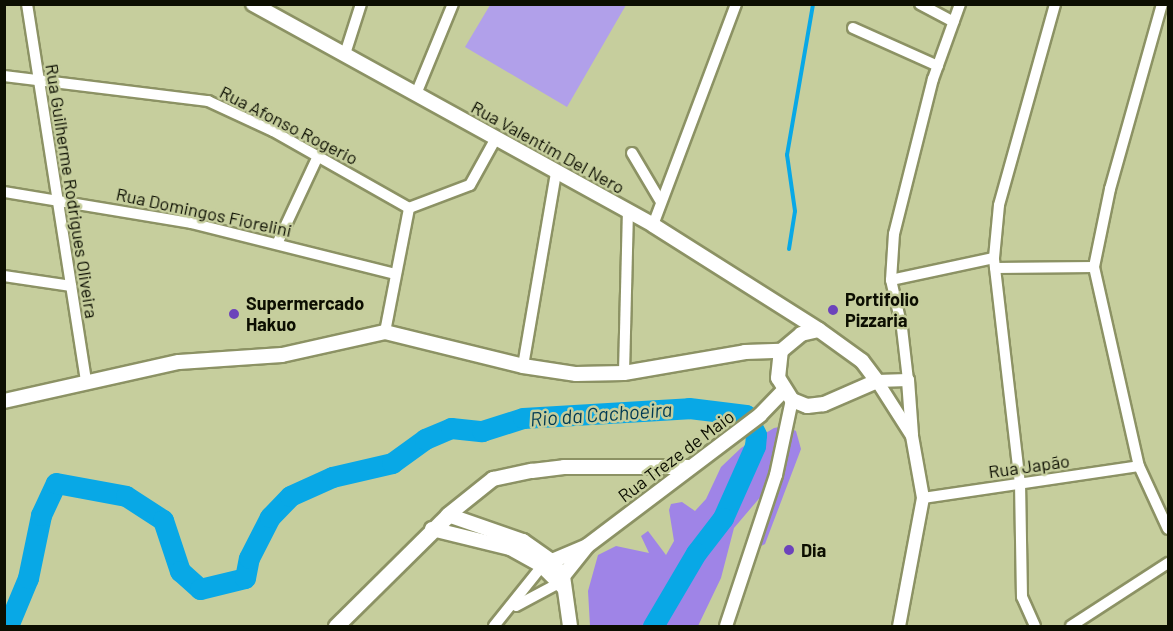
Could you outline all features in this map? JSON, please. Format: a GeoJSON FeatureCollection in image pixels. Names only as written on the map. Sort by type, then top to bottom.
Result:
{"type":"FeatureCollection","features":[{"type":"Feature","properties":{"kind":"main road","name":"Rua Valentim Del Nero"},"geometry":{"type":"LineString","coordinates":[[253,4],[653,225],[819,330],[862,361],[877,381]]}},
{"type":"Feature","properties":{"kind":"main road"},"geometry":{"type":"LineString","coordinates":[[4,401],[178,362],[282,355],[385,332],[524,366],[576,374],[624,373],[745,352],[781,351],[801,334],[819,330]]}},
{"type":"Feature","properties":{"kind":"main road"},"geometry":{"type":"LineString","coordinates":[[781,351],[777,378],[788,396],[807,406],[824,404],[877,381]]}},
{"type":"Feature","properties":{"kind":"main road","name":"Rua Treze de Maio"},"geometry":{"type":"LineString","coordinates":[[546,563],[587,546],[689,467],[788,396]]}},
{"type":"Feature","properties":{"kind":"main road"},"geometry":{"type":"LineString","coordinates":[[336,627],[432,529],[493,479],[564,467],[689,467]]}},
{"type":"Feature","properties":{"kind":"main road"},"geometry":{"type":"LineString","coordinates":[[448,515],[523,541],[546,563],[562,583],[570,627]]}},
{"type":"Feature","properties":{"kind":"main road"},"geometry":{"type":"LineString","coordinates":[[432,529],[510,548],[546,563]]}},
{"type":"Feature","properties":{"kind":"main road","name":"Rua Treze de Maio"},"geometry":{"type":"LineString","coordinates":[[562,583],[587,546]]}},
{"type":"Feature","properties":{"kind":"street","name":"Rua Guilherme Rodrigues Oliveira"},"geometry":{"type":"LineString","coordinates":[[27,4],[86,382]]}},
{"type":"Feature","properties":{"kind":"street"},"geometry":{"type":"LineString","coordinates":[[345,54],[361,4]]}},
{"type":"Feature","properties":{"kind":"street"},"geometry":{"type":"LineString","coordinates":[[416,94],[453,4]]}},
{"type":"Feature","properties":{"kind":"street"},"geometry":{"type":"LineString","coordinates":[[653,225],[736,4]]}},
{"type":"Feature","properties":{"kind":"street"},"geometry":{"type":"LineString","coordinates":[[920,4],[954,22]]}},
{"type":"Feature","properties":{"kind":"street"},"geometry":{"type":"LineString","coordinates":[[899,627],[923,498],[912,435],[908,380],[891,280],[894,234],[906,174],[938,66],[960,4]]}},
{"type":"Feature","properties":{"kind":"street"},"geometry":{"type":"LineString","coordinates":[[1035,627],[1022,597],[1020,484],[994,263],[999,205],[1055,4]]}},
{"type":"Feature","properties":{"kind":"street"},"geometry":{"type":"LineString","coordinates":[[1162,4],[1110,189],[1095,267],[1139,466],[1168,529]]}},
{"type":"Feature","properties":{"kind":"street"},"geometry":{"type":"LineString","coordinates":[[853,28],[938,66]]}},
{"type":"Feature","properties":{"kind":"street","name":"Rua Afonso Rogerio"},"geometry":{"type":"LineString","coordinates":[[4,76],[37,78],[208,101],[318,156],[409,208]]}},
{"type":"Feature","properties":{"kind":"street"},"geometry":{"type":"LineString","coordinates":[[385,332],[409,208],[470,185],[496,138]]}},
{"type":"Feature","properties":{"kind":"street"},"geometry":{"type":"LineString","coordinates":[[633,153],[661,202]]}},
{"type":"Feature","properties":{"kind":"street"},"geometry":{"type":"LineString","coordinates":[[277,244],[318,156]]}},
{"type":"Feature","properties":{"kind":"street"},"geometry":{"type":"LineString","coordinates":[[524,366],[556,172]]}},
{"type":"Feature","properties":{"kind":"street","name":"Rua Domingos Fiorelini"},"geometry":{"type":"LineString","coordinates":[[4,192],[191,223],[395,274]]}},
{"type":"Feature","properties":{"kind":"street"},"geometry":{"type":"LineString","coordinates":[[624,373],[628,213]]}},
{"type":"Feature","properties":{"kind":"street"},"geometry":{"type":"LineString","coordinates":[[891,280],[994,263],[1095,267]]}},
{"type":"Feature","properties":{"kind":"street"},"geometry":{"type":"LineString","coordinates":[[4,276],[71,286]]}},
{"type":"Feature","properties":{"kind":"street"},"geometry":{"type":"LineString","coordinates":[[877,381],[908,380]]}},
{"type":"Feature","properties":{"kind":"street"},"geometry":{"type":"LineString","coordinates":[[877,381],[912,435]]}},
{"type":"Feature","properties":{"kind":"street"},"geometry":{"type":"LineString","coordinates":[[726,627],[776,475],[788,396]]}},
{"type":"Feature","properties":{"kind":"street","name":"Rua Japão"},"geometry":{"type":"LineString","coordinates":[[923,498],[1139,466]]}},
{"type":"Feature","properties":{"kind":"street"},"geometry":{"type":"LineString","coordinates":[[1071,627],[1168,562]]}},
{"type":"Feature","properties":{"kind":"street"},"geometry":{"type":"LineString","coordinates":[[494,627],[513,608],[546,563]]}},
{"type":"Feature","properties":{"kind":"street"},"geometry":{"type":"LineString","coordinates":[[513,608],[562,583]]}},
{"type":"Feature","properties":{"kind":"shaded area"},"geometry":{"type":"Polygon","coordinates":[[[490,5],[626,5],[567,107],[465,47],[490,5]]]}},
{"type":"Feature","properties":{"kind":"shaded area"},"geometry":{"type":"Polygon","coordinates":[[[785,426],[796,431],[801,449],[765,544],[759,547],[756,539],[768,488],[734,528],[721,578],[698,626],[590,626],[588,591],[598,555],[616,546],[649,553],[641,536],[648,531],[666,555],[674,541],[669,510],[671,504],[682,502],[695,511],[706,499],[721,467],[741,448],[774,428],[785,426]]]}},
{"type":"Feature","properties":{"kind":"waterway"},"geometry":{"type":"LineString","coordinates":[[789,249],[795,211],[787,155],[813,4]]}},
{"type":"Feature","properties":{"kind":"waterway","name":"Rio da Cachoeira"},"geometry":{"type":"LineString","coordinates":[[8,626],[28,578],[41,515],[56,483],[126,496],[163,520],[180,571],[200,589],[245,578],[249,558],[270,517],[290,496],[332,477],[392,463],[425,439],[451,428],[482,431],[523,418],[689,408],[746,415],[756,435],[755,446],[723,518],[696,553],[653,626]]}},
{"type":"Feature","properties":{"kind":"place","name":"Portifolio Pizzaria"},"geometry":{"type":"Point","coordinates":[833,310]}},
{"type":"Feature","properties":{"kind":"place","name":"Supermercado Hakuo"},"geometry":{"type":"Point","coordinates":[234,314]}},
{"type":"Feature","properties":{"kind":"place","name":"Dia"},"geometry":{"type":"Point","coordinates":[789,550]}}]}
